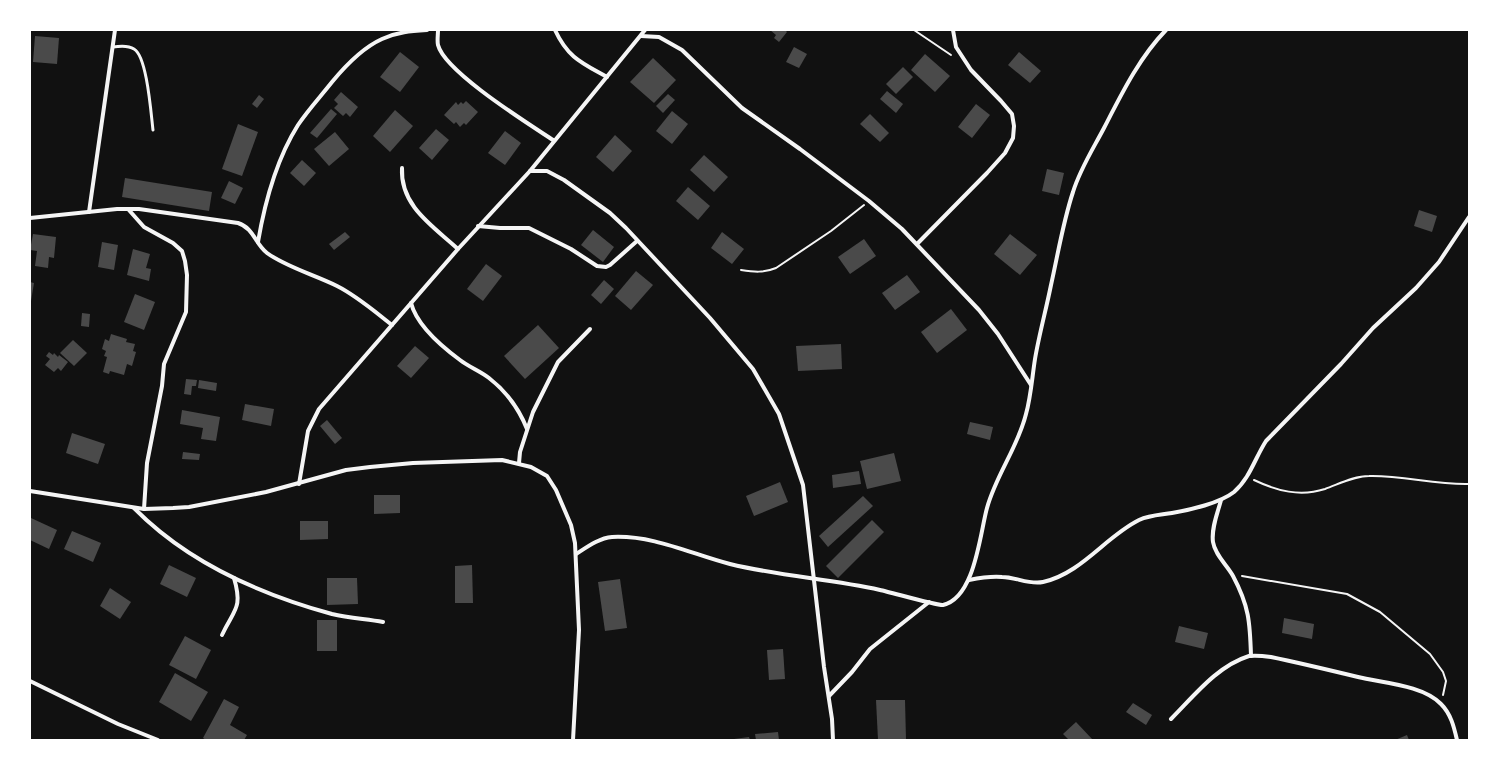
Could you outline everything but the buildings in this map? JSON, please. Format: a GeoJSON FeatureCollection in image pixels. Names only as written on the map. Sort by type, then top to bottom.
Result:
{"type":"FeatureCollection","features":[{"type":"Feature","properties":{"kind":"street"},"geometry":{"type":"LineString","coordinates":[[89,212],[115,30]]}},
{"type":"Feature","properties":{"kind":"street"},"geometry":{"type":"LineString","coordinates":[[258,242],[267,200],[284,151],[298,125],[317,100],[358,54],[376,43],[401,32],[427,30]]}},
{"type":"Feature","properties":{"kind":"street"},"geometry":{"type":"LineString","coordinates":[[438,30],[438,46],[443,55],[474,86],[553,140]]}},
{"type":"Feature","properties":{"kind":"street"},"geometry":{"type":"LineString","coordinates":[[555,30],[560,41],[572,57],[607,77]]}},
{"type":"Feature","properties":{"kind":"street"},"geometry":{"type":"LineString","coordinates":[[299,484],[308,431],[319,409],[478,226],[530,171],[553,140],[645,30]]}},
{"type":"Feature","properties":{"kind":"street"},"geometry":{"type":"LineString","coordinates":[[917,244],[1005,153],[1013,138],[1014,126],[1012,114],[965,61],[956,47],[954,30]]}},
{"type":"Feature","properties":{"kind":"street"},"geometry":{"type":"LineString","coordinates":[[576,554],[592,544],[610,537],[644,539],[728,564],[854,584],[944,605],[956,597],[967,585],[969,580],[973,569],[987,506],[998,477],[1020,433],[1026,414],[1032,385],[1035,358],[1073,192],[1085,163],[1130,79],[1147,51],[1166,30]]}},
{"type":"Feature","properties":{"kind":"street"},"geometry":{"type":"LineString","coordinates":[[641,36],[659,37],[682,50],[742,108],[800,148],[869,201],[917,244],[994,328],[1032,385]]}},
{"type":"Feature","properties":{"kind":"street"},"geometry":{"type":"LineString","coordinates":[[402,168],[402,178],[406,193],[413,208],[458,249]]}},
{"type":"Feature","properties":{"kind":"street"},"geometry":{"type":"LineString","coordinates":[[530,171],[547,170],[564,180],[610,213],[710,318],[752,369],[779,414],[803,485],[814,578],[816,611],[829,696],[833,740]]}},
{"type":"Feature","properties":{"kind":"street"},"geometry":{"type":"LineString","coordinates":[[128,209],[144,227],[173,243],[182,252],[185,260],[187,275],[186,312],[164,364],[162,386],[147,463],[144,509]]}},
{"type":"Feature","properties":{"kind":"street"},"geometry":{"type":"LineString","coordinates":[[30,218],[128,209],[227,220],[244,224],[250,229],[265,252],[277,259],[338,286],[362,301],[392,325]]}},
{"type":"Feature","properties":{"kind":"street"},"geometry":{"type":"LineString","coordinates":[[969,580],[1000,576],[1023,582],[1044,582],[1056,577],[1085,560],[1107,541],[1138,521],[1149,516],[1186,511],[1221,500],[1233,492],[1248,477],[1256,456],[1266,441],[1341,364],[1373,328],[1416,288],[1439,262],[1469,217]]}},
{"type":"Feature","properties":{"kind":"street"},"geometry":{"type":"LineString","coordinates":[[478,226],[529,228],[571,249],[592,263],[606,267],[637,241]]}},
{"type":"Feature","properties":{"kind":"street"},"geometry":{"type":"LineString","coordinates":[[411,303],[414,314],[439,341],[461,361],[488,377],[502,390],[520,412],[527,429]]}},
{"type":"Feature","properties":{"kind":"street"},"geometry":{"type":"LineString","coordinates":[[519,463],[520,452],[533,412],[558,362],[590,329]]}},
{"type":"Feature","properties":{"kind":"street"},"geometry":{"type":"LineString","coordinates":[[30,491],[134,508],[189,507],[266,492],[346,470],[413,463],[502,460],[531,467],[547,476],[556,490],[571,524],[576,554],[579,630],[573,740]]}},
{"type":"Feature","properties":{"kind":"street"},"geometry":{"type":"LineString","coordinates":[[1221,500],[1213,531],[1213,542],[1216,551],[1232,575],[1246,604],[1250,623],[1251,656]]}},
{"type":"Feature","properties":{"kind":"street"},"geometry":{"type":"LineString","coordinates":[[134,508],[148,522],[171,540],[222,573],[267,593],[333,614],[383,622]]}},
{"type":"Feature","properties":{"kind":"street"},"geometry":{"type":"LineString","coordinates":[[222,635],[236,611],[238,603],[234,578]]}},
{"type":"Feature","properties":{"kind":"street"},"geometry":{"type":"LineString","coordinates":[[829,696],[852,672],[870,649],[929,602]]}},
{"type":"Feature","properties":{"kind":"street"},"geometry":{"type":"LineString","coordinates":[[1171,719],[1202,687],[1219,673],[1236,662],[1251,656],[1271,657],[1395,684],[1423,692],[1442,704],[1450,716],[1457,740]]}},
{"type":"Feature","properties":{"kind":"street"},"geometry":{"type":"LineString","coordinates":[[30,681],[118,724],[158,740]]}},
{"type":"Feature","properties":{"kind":"lane"},"geometry":{"type":"LineString","coordinates":[[113,47],[134,48],[140,54],[147,83],[153,130]]}},
{"type":"Feature","properties":{"kind":"path"},"geometry":{"type":"LineString","coordinates":[[914,30],[948,54],[965,61]]}},
{"type":"Feature","properties":{"kind":"path"},"geometry":{"type":"LineString","coordinates":[[741,270],[757,272],[768,271],[776,268],[832,231],[869,201]]}},
{"type":"Feature","properties":{"kind":"path"},"geometry":{"type":"LineString","coordinates":[[1248,477],[1274,489],[1297,493],[1324,489],[1367,476],[1451,485],[1469,484]]}},
{"type":"Feature","properties":{"kind":"path"},"geometry":{"type":"LineString","coordinates":[[1232,575],[1347,594],[1380,612],[1430,654],[1443,672],[1446,681],[1442,704]]}}]}
